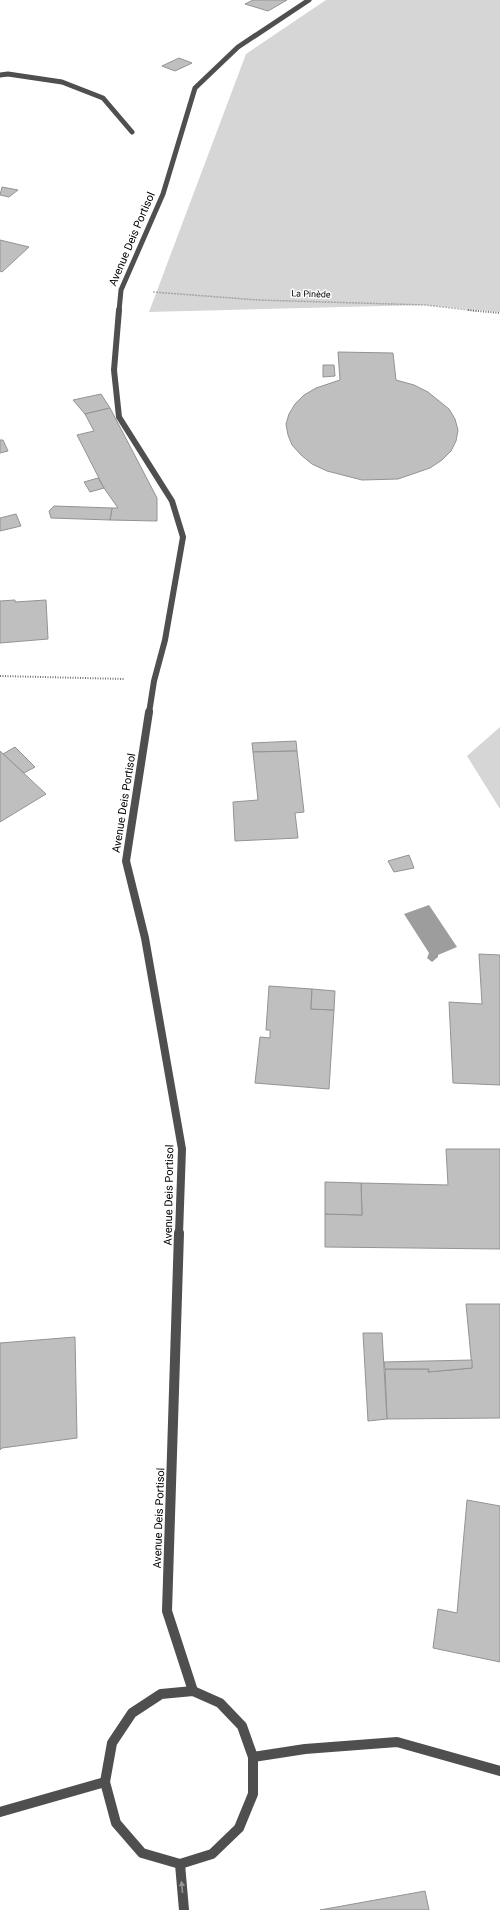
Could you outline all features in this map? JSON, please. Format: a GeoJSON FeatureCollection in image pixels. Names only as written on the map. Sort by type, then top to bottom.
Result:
{"type":"FeatureCollection","features":[{"type":"Feature","properties":{"kind":"street","name":"Avenue Deis Portisol"},"geometry":{"type":"LineString","coordinates":[[193,1691],[167,1611],[182,1150],[145,938],[126,861],[154,681],[165,640],[183,537],[172,502],[119,418],[114,370],[121,290],[163,194],[196,88],[238,47],[310,0]]}},
{"type":"Feature","properties":{"kind":"street"},"geometry":{"type":"LineString","coordinates":[[0,75],[8,74],[62,82],[103,98],[132,132]]}},
{"type":"Feature","properties":{"kind":"street"},"geometry":{"type":"LineString","coordinates":[[193,1691],[220,1703],[242,1726],[253,1756],[252,1794],[238,1828],[212,1854],[180,1864],[142,1853],[116,1823],[105,1782],[112,1743],[132,1713],[161,1694],[193,1691]]}},
{"type":"Feature","properties":{"kind":"street"},"geometry":{"type":"LineString","coordinates":[[253,1756],[305,1749],[397,1742],[500,1771]]}},
{"type":"Feature","properties":{"kind":"street"},"geometry":{"type":"LineString","coordinates":[[0,1812],[105,1782]]}},
{"type":"Feature","properties":{"kind":"street"},"geometry":{"type":"LineString","coordinates":[[180,1864],[184,1910]]}},
{"type":"Feature","properties":{"kind":"path","name":"La Pinède"},"geometry":{"type":"LineString","coordinates":[[121,290],[258,300],[425,305],[500,313]]}},
{"type":"Feature","properties":{"kind":"path"},"geometry":{"type":"LineString","coordinates":[[0,676],[110,678],[154,681]]}},
{"type":"Feature","properties":{"kind":"shaded area"},"geometry":{"type":"Polygon","coordinates":[[[326,0],[500,0],[500,312],[425,305],[149,312],[246,54],[326,0]]]}},
{"type":"Feature","properties":{"kind":"shaded area"},"geometry":{"type":"Polygon","coordinates":[[[500,727],[500,809],[467,756],[500,727]]]}},
{"type":"Feature","properties":{"kind":"shaded area"},"geometry":{"type":"Polygon","coordinates":[[[429,905],[457,947],[438,955],[438,957],[432,962],[427,958],[429,953],[404,914],[429,905]]]}},
{"type":"Feature","properties":{"kind":"building"},"geometry":{"type":"Polygon","coordinates":[[[253,0],[287,0],[268,11],[245,4],[253,0]]]}},
{"type":"Feature","properties":{"kind":"building"},"geometry":{"type":"Polygon","coordinates":[[[179,58],[192,63],[175,71],[162,66],[179,58]]]}},
{"type":"Feature","properties":{"kind":"building"},"geometry":{"type":"Polygon","coordinates":[[[2,187],[18,190],[9,197],[0,195],[2,187]]]}},
{"type":"Feature","properties":{"kind":"building"},"geometry":{"type":"Polygon","coordinates":[[[0,240],[29,247],[2,272],[0,271],[0,240]]]}},
{"type":"Feature","properties":{"kind":"building"},"geometry":{"type":"Polygon","coordinates":[[[338,352],[393,353],[396,380],[414,385],[428,392],[449,409],[455,419],[458,430],[456,441],[451,451],[442,460],[430,468],[398,479],[362,480],[327,471],[312,464],[301,455],[292,445],[288,435],[286,424],[289,414],[295,404],[304,395],[316,388],[340,380],[338,352]]]}},
{"type":"Feature","properties":{"kind":"building"},"geometry":{"type":"Polygon","coordinates":[[[323,365],[334,365],[335,376],[323,377],[323,365]]]}},
{"type":"Feature","properties":{"kind":"building"},"geometry":{"type":"Polygon","coordinates":[[[101,394],[110,408],[85,414],[73,400],[101,394]]]}},
{"type":"Feature","properties":{"kind":"building"},"geometry":{"type":"Polygon","coordinates":[[[110,408],[157,498],[157,521],[110,520],[112,508],[118,508],[104,488],[77,435],[94,431],[85,414],[110,408]]]}},
{"type":"Feature","properties":{"kind":"building"},"geometry":{"type":"Polygon","coordinates":[[[0,440],[3,440],[8,451],[0,453],[0,440]]]}},
{"type":"Feature","properties":{"kind":"building"},"geometry":{"type":"Polygon","coordinates":[[[98,478],[104,488],[90,492],[84,482],[98,478]]]}},
{"type":"Feature","properties":{"kind":"building"},"geometry":{"type":"Polygon","coordinates":[[[54,506],[112,508],[110,520],[51,518],[49,511],[54,506]]]}},
{"type":"Feature","properties":{"kind":"building"},"geometry":{"type":"Polygon","coordinates":[[[16,514],[21,526],[0,531],[0,518],[16,514]]]}},
{"type":"Feature","properties":{"kind":"building"},"geometry":{"type":"Polygon","coordinates":[[[15,600],[15,602],[46,600],[48,639],[0,643],[0,601],[15,600]]]}},
{"type":"Feature","properties":{"kind":"building"},"geometry":{"type":"Polygon","coordinates":[[[296,741],[297,751],[253,752],[252,743],[296,741]]]}},
{"type":"Feature","properties":{"kind":"building"},"geometry":{"type":"Polygon","coordinates":[[[15,747],[35,767],[24,773],[3,754],[15,747]]]}},
{"type":"Feature","properties":{"kind":"building"},"geometry":{"type":"Polygon","coordinates":[[[0,751],[46,794],[0,822],[0,751]]]}},
{"type":"Feature","properties":{"kind":"building"},"geometry":{"type":"Polygon","coordinates":[[[297,751],[304,812],[295,813],[298,838],[235,841],[233,802],[258,800],[253,752],[297,751]]]}},
{"type":"Feature","properties":{"kind":"building"},"geometry":{"type":"Polygon","coordinates":[[[409,855],[414,868],[394,872],[388,861],[409,855]]]}},
{"type":"Feature","properties":{"kind":"building"},"geometry":{"type":"Polygon","coordinates":[[[479,954],[500,955],[500,1085],[453,1083],[449,1002],[482,1004],[479,954]]]}},
{"type":"Feature","properties":{"kind":"building"},"geometry":{"type":"Polygon","coordinates":[[[269,986],[312,989],[311,1009],[334,1010],[329,1089],[255,1083],[260,1037],[270,1038],[270,1030],[266,1030],[269,986]]]}},
{"type":"Feature","properties":{"kind":"building"},"geometry":{"type":"Polygon","coordinates":[[[312,989],[335,991],[334,1010],[311,1009],[312,989]]]}},
{"type":"Feature","properties":{"kind":"building"},"geometry":{"type":"Polygon","coordinates":[[[446,1149],[500,1149],[500,1249],[325,1247],[325,1214],[362,1215],[361,1183],[448,1185],[446,1149]]]}},
{"type":"Feature","properties":{"kind":"building"},"geometry":{"type":"Polygon","coordinates":[[[325,1182],[361,1183],[362,1215],[325,1214],[325,1182]]]}},
{"type":"Feature","properties":{"kind":"building"},"geometry":{"type":"Polygon","coordinates":[[[466,1304],[500,1304],[500,1418],[387,1419],[385,1369],[429,1369],[428,1372],[472,1368],[466,1304]]]}},
{"type":"Feature","properties":{"kind":"building"},"geometry":{"type":"Polygon","coordinates":[[[363,1333],[382,1333],[387,1419],[368,1421],[363,1333]]]}},
{"type":"Feature","properties":{"kind":"building"},"geometry":{"type":"Polygon","coordinates":[[[75,1337],[77,1438],[2,1448],[0,1450],[0,1343],[75,1337]]]}},
{"type":"Feature","properties":{"kind":"building"},"geometry":{"type":"Polygon","coordinates":[[[472,1360],[472,1368],[428,1372],[429,1369],[385,1369],[384,1362],[472,1360]]]}},
{"type":"Feature","properties":{"kind":"building"},"geometry":{"type":"Polygon","coordinates":[[[467,1500],[500,1506],[500,1662],[433,1648],[438,1609],[457,1613],[467,1500]]]}},
{"type":"Feature","properties":{"kind":"building"},"geometry":{"type":"Polygon","coordinates":[[[425,1891],[429,1910],[320,1910],[425,1891]]]}}]}
